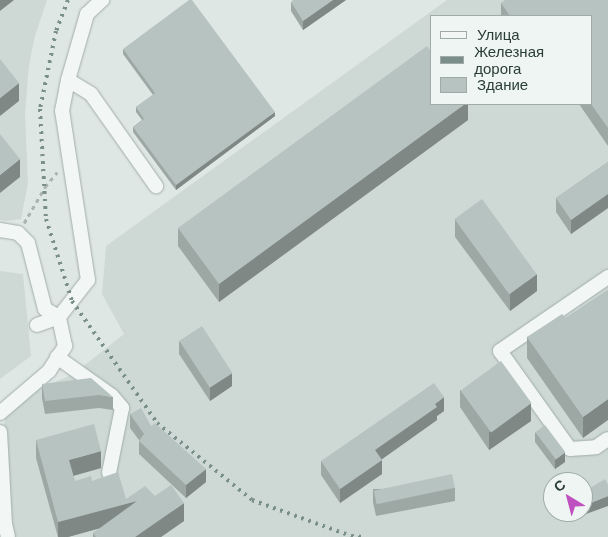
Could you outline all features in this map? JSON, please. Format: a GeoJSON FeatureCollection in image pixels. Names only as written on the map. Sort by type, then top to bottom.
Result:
{"type":"FeatureCollection","features":[{"type":"Feature","properties":{"kind":"lane"},"geometry":{"type":"LineString","coordinates":[[37,325],[59,317],[88,280],[62,111],[68,80],[88,14],[102,0]]}},
{"type":"Feature","properties":{"kind":"lane"},"geometry":{"type":"LineString","coordinates":[[68,80],[91,94],[156,186]]}},
{"type":"Feature","properties":{"kind":"lane"},"geometry":{"type":"LineString","coordinates":[[0,413],[49,371],[65,346],[59,317],[45,308],[28,243],[6,234]]}},
{"type":"Feature","properties":{"kind":"lane"},"geometry":{"type":"LineString","coordinates":[[608,277],[500,351],[570,449],[596,447],[608,439]]}},
{"type":"Feature","properties":{"kind":"lane"},"geometry":{"type":"LineString","coordinates":[[57,357],[112,396],[122,408],[109,473]]}},
{"type":"Feature","properties":{"kind":"lane"},"geometry":{"type":"LineString","coordinates":[[0,432],[5,524],[8,537]]}},
{"type":"Feature","properties":{"kind":"path"},"geometry":{"type":"LineString","coordinates":[[6,234],[70,157]]}},
{"type":"Feature","properties":{"kind":"shaded area"},"geometry":{"type":"Polygon","coordinates":[[[0,0],[47,0],[35,36],[29,65],[25,114],[28,183],[21,219],[7,221],[0,220],[0,0]]]}},
{"type":"Feature","properties":{"kind":"shaded area"},"geometry":{"type":"Polygon","coordinates":[[[447,0],[608,0],[608,537],[15,537],[0,497],[0,447],[7,408],[34,390],[72,375],[124,334],[102,294],[106,246],[447,0]]]}},
{"type":"Feature","properties":{"kind":"shaded area"},"geometry":{"type":"Polygon","coordinates":[[[0,271],[23,274],[31,356],[0,379],[0,271]]]}},
{"type":"Feature","properties":{"kind":"building"},"geometry":{"type":"Polygon","coordinates":[[[189,0],[192,0],[275,112],[176,185],[133,127],[144,119],[136,107],[155,93],[123,49],[189,0]]]}},
{"type":"Feature","properties":{"kind":"building"},"geometry":{"type":"Polygon","coordinates":[[[293,0],[333,0],[303,21],[291,2],[293,0]]]}},
{"type":"Feature","properties":{"kind":"building"},"geometry":{"type":"Polygon","coordinates":[[[505,0],[608,0],[608,128],[592,105],[593,15],[509,15],[501,3],[505,0]]]}},
{"type":"Feature","properties":{"kind":"building"},"geometry":{"type":"Polygon","coordinates":[[[427,46],[430,50],[430,105],[464,105],[219,284],[178,228],[427,46]]]}},
{"type":"Feature","properties":{"kind":"building"},"geometry":{"type":"Polygon","coordinates":[[[0,59],[19,83],[0,98],[0,59]]]}},
{"type":"Feature","properties":{"kind":"building"},"geometry":{"type":"Polygon","coordinates":[[[0,134],[20,159],[0,175],[0,134]]]}},
{"type":"Feature","properties":{"kind":"building"},"geometry":{"type":"Polygon","coordinates":[[[608,162],[608,194],[571,220],[556,198],[608,162]]]}},
{"type":"Feature","properties":{"kind":"building"},"geometry":{"type":"Polygon","coordinates":[[[482,199],[537,274],[509,294],[454,219],[482,199]]]}},
{"type":"Feature","properties":{"kind":"building"},"geometry":{"type":"Polygon","coordinates":[[[608,290],[608,399],[583,417],[527,337],[562,314],[566,318],[608,290]]]}},
{"type":"Feature","properties":{"kind":"building"},"geometry":{"type":"Polygon","coordinates":[[[202,326],[232,373],[210,388],[179,341],[202,326]]]}},
{"type":"Feature","properties":{"kind":"building"},"geometry":{"type":"Polygon","coordinates":[[[501,361],[532,403],[491,432],[461,390],[501,361]]]}},
{"type":"Feature","properties":{"kind":"building"},"geometry":{"type":"Polygon","coordinates":[[[91,378],[113,397],[99,395],[45,401],[42,384],[91,378]]]}},
{"type":"Feature","properties":{"kind":"building"},"geometry":{"type":"Polygon","coordinates":[[[434,383],[444,397],[435,404],[437,407],[375,450],[382,460],[340,489],[321,461],[434,383]]]}},
{"type":"Feature","properties":{"kind":"building"},"geometry":{"type":"Polygon","coordinates":[[[141,408],[151,426],[155,423],[206,469],[186,485],[139,441],[144,434],[130,414],[141,408]]]}},
{"type":"Feature","properties":{"kind":"building"},"geometry":{"type":"Polygon","coordinates":[[[94,424],[101,451],[69,460],[75,481],[91,476],[92,481],[118,472],[126,499],[145,486],[155,496],[171,485],[184,503],[135,537],[96,537],[93,533],[137,501],[58,522],[36,440],[94,424]]]}},
{"type":"Feature","properties":{"kind":"building"},"geometry":{"type":"Polygon","coordinates":[[[545,425],[565,452],[556,459],[535,432],[545,425]]]}},
{"type":"Feature","properties":{"kind":"building"},"geometry":{"type":"Polygon","coordinates":[[[452,474],[455,488],[377,504],[374,491],[452,474]]]}},
{"type":"Feature","properties":{"kind":"building"},"geometry":{"type":"Polygon","coordinates":[[[605,479],[608,485],[608,496],[593,502],[593,486],[605,479]]]}},
{"type":"Feature","properties":{"kind":"railway"},"geometry":{"type":"LineString","coordinates":[[68,0],[56,31],[40,109],[46,219],[72,301],[157,423],[252,500],[351,536],[364,537]]}}]}
